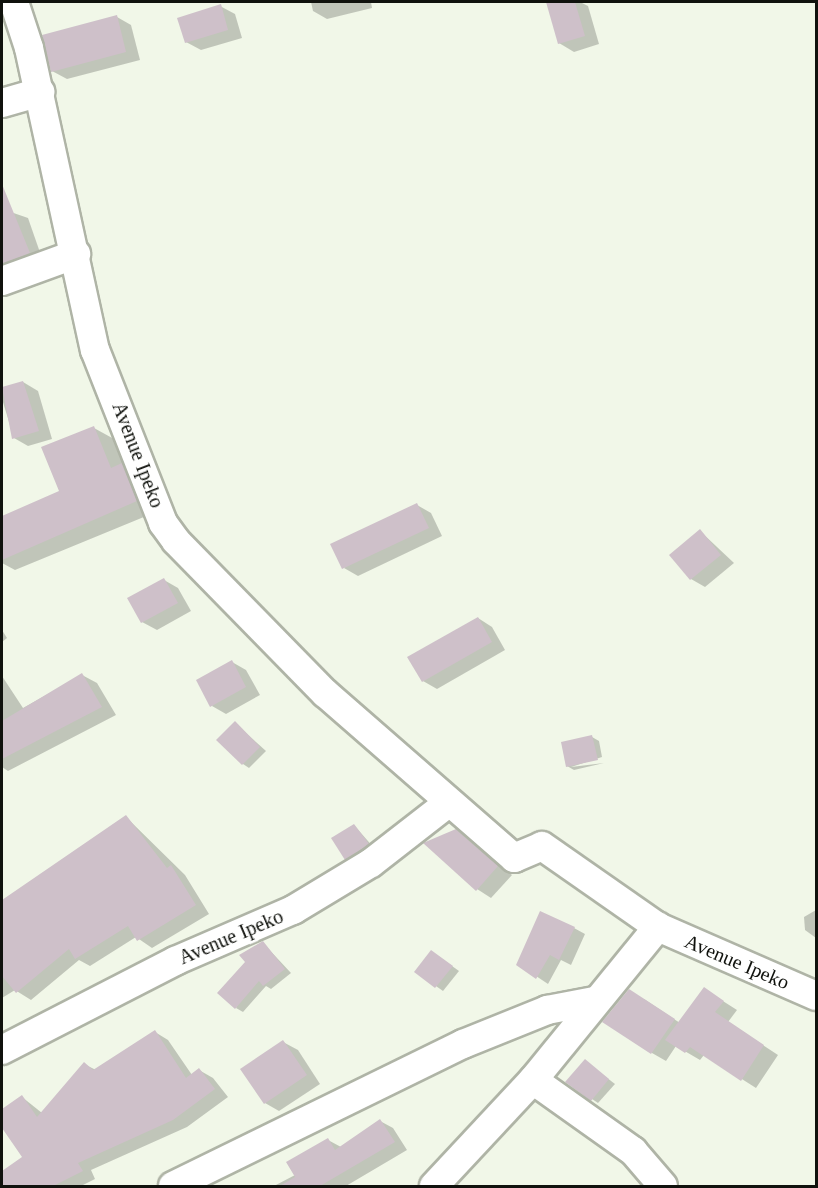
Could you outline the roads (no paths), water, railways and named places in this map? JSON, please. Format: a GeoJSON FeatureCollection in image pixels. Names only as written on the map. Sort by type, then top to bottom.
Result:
{"type":"FeatureCollection","features":[{"type":"Feature","properties":{"kind":"street","name":"Avenue Ipeko"},"geometry":{"type":"LineString","coordinates":[[14,2],[40,92],[95,350],[163,523],[325,693],[448,803],[514,858],[542,846],[658,927],[816,996]]}},
{"type":"Feature","properties":{"kind":"street"},"geometry":{"type":"LineString","coordinates":[[2,103],[40,92]]}},
{"type":"Feature","properties":{"kind":"street"},"geometry":{"type":"LineString","coordinates":[[2,281],[76,254]]}},
{"type":"Feature","properties":{"kind":"street","name":"Avenue Ipeko"},"geometry":{"type":"LineString","coordinates":[[2,1050],[175,961],[293,910],[371,863],[448,803]]}},
{"type":"Feature","properties":{"kind":"street"},"geometry":{"type":"LineString","coordinates":[[434,1186],[533,1080],[594,1001],[658,927]]}},
{"type":"Feature","properties":{"kind":"street"},"geometry":{"type":"LineString","coordinates":[[173,1186],[464,1044],[547,1010],[594,1001]]}},
{"type":"Feature","properties":{"kind":"street"},"geometry":{"type":"LineString","coordinates":[[533,1080],[633,1151],[663,1186]]}}]}
